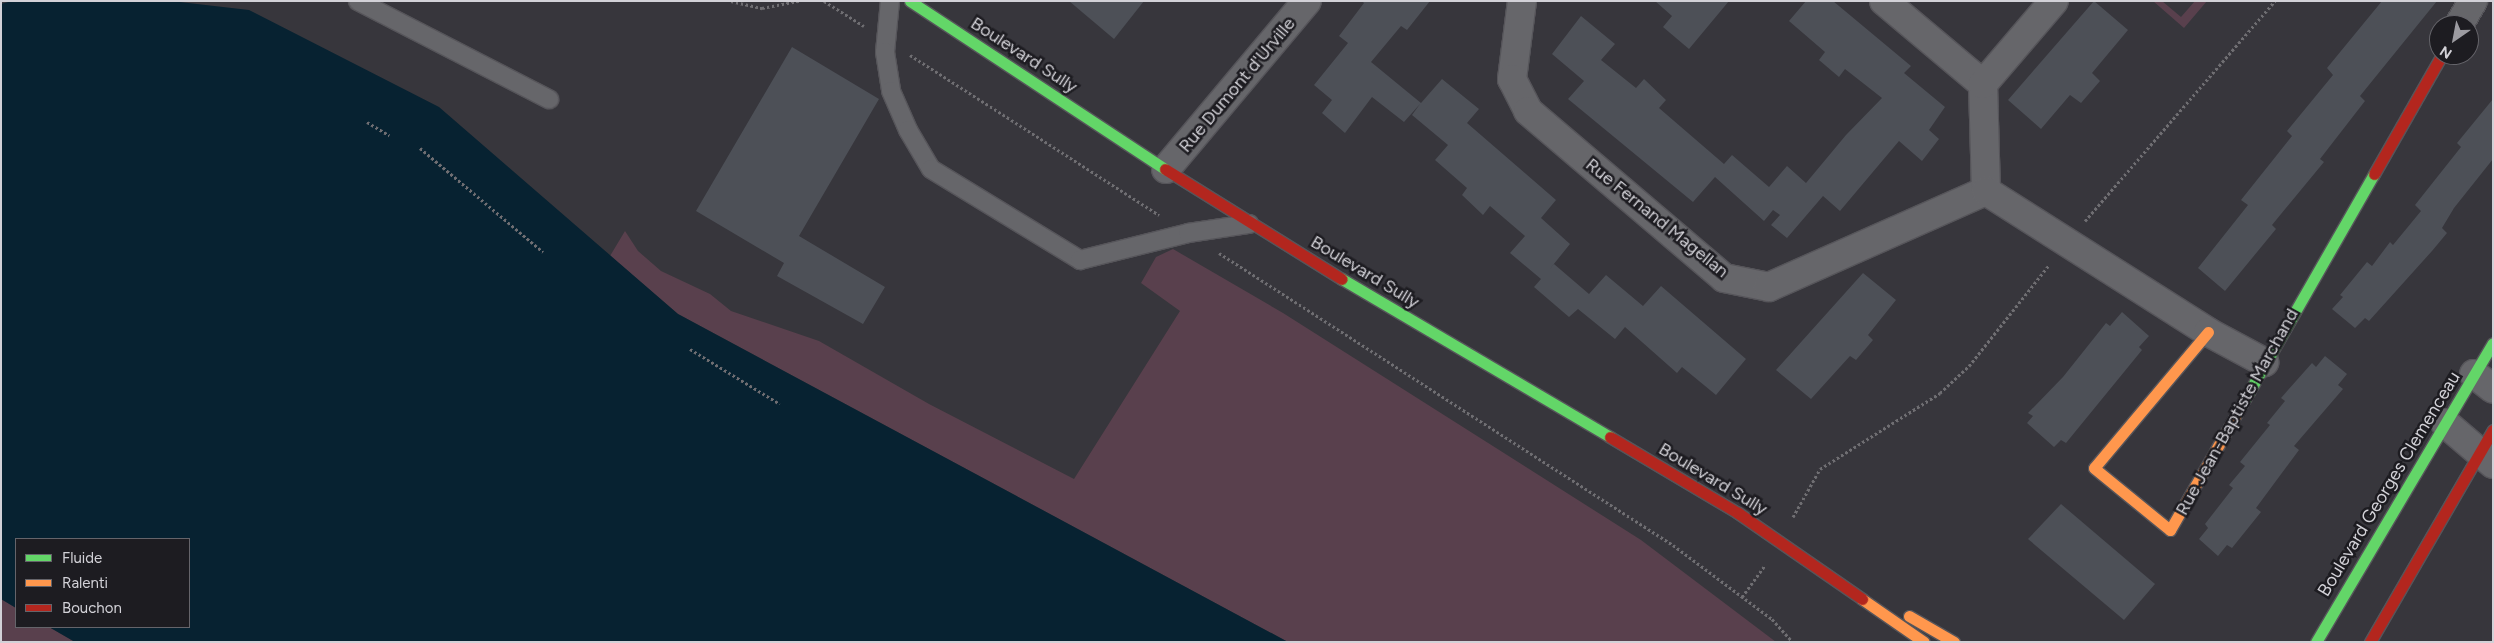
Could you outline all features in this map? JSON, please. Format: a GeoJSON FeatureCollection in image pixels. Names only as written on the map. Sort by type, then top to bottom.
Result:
{"type":"FeatureCollection","features":[{"type":"Feature","properties":{"kind":"main road","name":"Boulevard Sully"},"geometry":{"type":"LineString","coordinates":[[910,1],[1249,224],[1738,513],[1924,642]]}},
{"type":"Feature","properties":{"kind":"main road","name":"Rue Jean-Baptiste Marchand"},"geometry":{"type":"LineString","coordinates":[[2208,332],[2094,468],[2170,530],[2264,362],[2436,65]]}},
{"type":"Feature","properties":{"kind":"main road","name":"Boulevard Georges Clemenceau"},"geometry":{"type":"LineString","coordinates":[[2316,642],[2445,423],[2484,381],[2493,343]]}},
{"type":"Feature","properties":{"kind":"main road"},"geometry":{"type":"LineString","coordinates":[[2370,642],[2488,449]]}},
{"type":"Feature","properties":{"kind":"main road","name":"Boulevard Sully"},"geometry":{"type":"LineString","coordinates":[[1809,561],[1954,642]]}},
{"type":"Feature","properties":{"kind":"street","name":"Rue Dumont d'Urville"},"geometry":{"type":"LineString","coordinates":[[1166,169],[1307,1]]}},
{"type":"Feature","properties":{"kind":"street","name":"Rue Fernand Magellan"},"geometry":{"type":"LineString","coordinates":[[1522,1],[1512,79],[1528,110],[1724,278],[1769,287],[1986,191]]}},
{"type":"Feature","properties":{"kind":"street"},"geometry":{"type":"LineString","coordinates":[[1884,1],[1983,84]]}},
{"type":"Feature","properties":{"kind":"street"},"geometry":{"type":"LineString","coordinates":[[2054,1],[1983,84],[1986,191],[2208,332],[2264,362]]}},
{"type":"Feature","properties":{"kind":"street"},"geometry":{"type":"LineString","coordinates":[[2465,15],[2473,1]]}},
{"type":"Feature","properties":{"kind":"street"},"geometry":{"type":"LineString","coordinates":[[2445,423],[2488,449]]}},
{"type":"Feature","properties":{"kind":"lane"},"geometry":{"type":"LineString","coordinates":[[358,1],[549,100]]}},
{"type":"Feature","properties":{"kind":"lane"},"geometry":{"type":"LineString","coordinates":[[890,1],[885,52],[891,91],[908,130],[931,169],[1080,260],[1188,233],[1249,224]]}},
{"type":"Feature","properties":{"kind":"path"},"geometry":{"type":"LineString","coordinates":[[731,1],[762,8],[800,1]]}},
{"type":"Feature","properties":{"kind":"path"},"geometry":{"type":"LineString","coordinates":[[824,1],[1673,545],[1742,597],[1794,642]]}},
{"type":"Feature","properties":{"kind":"path"},"geometry":{"type":"LineString","coordinates":[[2085,221],[2275,1]]}},
{"type":"Feature","properties":{"kind":"path"},"geometry":{"type":"LineString","coordinates":[[367,122],[389,136]]}},
{"type":"Feature","properties":{"kind":"path"},"geometry":{"type":"LineString","coordinates":[[420,148],[543,252]]}},
{"type":"Feature","properties":{"kind":"path"},"geometry":{"type":"LineString","coordinates":[[1793,523],[1794,512],[1820,469],[1940,393],[1970,366],[2053,259]]}},
{"type":"Feature","properties":{"kind":"path"},"geometry":{"type":"LineString","coordinates":[[690,349],[780,404]]}},
{"type":"Feature","properties":{"kind":"path"},"geometry":{"type":"LineString","coordinates":[[1742,597],[1769,559]]}},
{"type":"Feature","properties":{"kind":"shaded area"},"geometry":{"type":"Polygon","coordinates":[[[2153,1],[2162,1],[2181,17],[2195,1],[2207,1],[2184,28],[2153,1]]]}},
{"type":"Feature","properties":{"kind":"shaded area"},"geometry":{"type":"Polygon","coordinates":[[[625,231],[638,251],[661,271],[710,294],[731,311],[819,341],[929,404],[1074,479],[1180,311],[1141,283],[1156,257],[1173,249],[1283,313],[1641,540],[1776,642],[1288,642],[678,314],[610,256],[625,231]]]}},
{"type":"Feature","properties":{"kind":"shaded area"},"geometry":{"type":"Polygon","coordinates":[[[1,599],[15,607],[15,628],[51,628],[75,642],[1,642],[1,599]]]}},
{"type":"Feature","properties":{"kind":"water"},"geometry":{"type":"Polygon","coordinates":[[[12,1],[171,1],[249,10],[439,107],[678,314],[1288,642],[75,642],[51,628],[190,628],[190,538],[15,538],[15,607],[1,599],[1,4],[12,1]]]}},
{"type":"Feature","properties":{"kind":"building"},"geometry":{"type":"Polygon","coordinates":[[[1069,1],[1144,1],[1114,39],[1069,1]]]}},
{"type":"Feature","properties":{"kind":"building"},"geometry":{"type":"Polygon","coordinates":[[[1362,1],[1430,1],[1407,30],[1401,26],[1371,62],[1421,103],[1442,79],[1479,109],[1467,123],[1556,200],[1541,218],[1570,244],[1549,270],[1554,264],[1589,294],[1606,275],[1643,306],[1661,286],[1746,359],[1716,395],[1682,367],[1677,373],[1625,327],[1615,339],[1578,309],[1569,317],[1534,287],[1541,279],[1510,253],[1525,236],[1490,206],[1483,215],[1462,195],[1467,188],[1435,160],[1448,145],[1412,115],[1420,104],[1404,122],[1372,97],[1345,133],[1322,113],[1332,100],[1314,85],[1348,43],[1339,36],[1364,3],[1362,1]]]}},
{"type":"Feature","properties":{"kind":"building"},"geometry":{"type":"Polygon","coordinates":[[[1655,1],[1729,1],[1689,49],[1663,27],[1672,16],[1655,1]]]}},
{"type":"Feature","properties":{"kind":"building"},"geometry":{"type":"Polygon","coordinates":[[[1806,1],[1833,1],[1911,66],[1904,73],[1945,107],[1929,130],[1939,139],[1922,161],[1899,141],[1840,211],[1823,196],[1787,238],[1771,225],[1780,215],[1773,210],[1764,221],[1715,177],[1693,202],[1568,99],[1584,81],[1552,54],[1581,16],[1615,44],[1601,60],[1636,88],[1644,79],[1666,100],[1659,108],[1724,164],[1732,155],[1769,187],[1787,166],[1806,183],[1846,135],[1882,98],[1845,69],[1839,77],[1819,60],[1825,52],[1789,21],[1806,1]]]}},
{"type":"Feature","properties":{"kind":"building"},"geometry":{"type":"Polygon","coordinates":[[[2094,1],[2128,30],[2092,73],[2100,81],[2081,103],[2070,95],[2041,129],[2008,100],[2094,1]]]}},
{"type":"Feature","properties":{"kind":"building"},"geometry":{"type":"Polygon","coordinates":[[[2382,1],[2437,1],[2360,96],[2365,101],[2320,159],[2324,162],[2272,225],[2276,229],[2225,291],[2198,268],[2248,205],[2241,200],[2292,136],[2287,131],[2333,75],[2327,68],[2382,1]]]}},
{"type":"Feature","properties":{"kind":"building"},"geometry":{"type":"Polygon","coordinates":[[[792,47],[879,99],[799,236],[885,287],[863,324],[777,276],[784,263],[696,211],[792,47]]]}},
{"type":"Feature","properties":{"kind":"building"},"geometry":{"type":"Polygon","coordinates":[[[2493,99],[2493,159],[2454,208],[2442,228],[2447,233],[2369,321],[2365,318],[2355,328],[2332,309],[2343,297],[2340,295],[2367,262],[2372,266],[2390,242],[2393,245],[2421,211],[2415,205],[2461,147],[2457,143],[2493,99]]]}},
{"type":"Feature","properties":{"kind":"building"},"geometry":{"type":"Polygon","coordinates":[[[1863,273],[1896,300],[1868,335],[1873,340],[1856,360],[1850,356],[1811,399],[1776,370],[1863,273]]]}},
{"type":"Feature","properties":{"kind":"building"},"geometry":{"type":"Polygon","coordinates":[[[2122,312],[2149,336],[2139,347],[2142,350],[2066,443],[2061,440],[2054,447],[2027,423],[2033,416],[2028,413],[2063,377],[2106,323],[2110,326],[2122,312]]]}},
{"type":"Feature","properties":{"kind":"building"},"geometry":{"type":"Polygon","coordinates":[[[2325,356],[2347,374],[2338,385],[2343,389],[2294,446],[2299,450],[2256,508],[2261,512],[2232,548],[2227,545],[2218,556],[2199,539],[2208,528],[2205,524],[2233,488],[2229,485],[2245,466],[2240,462],[2270,425],[2267,423],[2285,401],[2281,398],[2312,363],[2316,367],[2325,356]]]}},
{"type":"Feature","properties":{"kind":"building"},"geometry":{"type":"Polygon","coordinates":[[[2061,504],[2155,584],[2124,620],[2028,539],[2061,504]]]}},
{"type":"Feature","properties":{"kind":"traffic: fast"},"geometry":{"type":"LineString","coordinates":[[910,1],[1165,169]]}},
{"type":"Feature","properties":{"kind":"traffic: fast"},"geometry":{"type":"LineString","coordinates":[[2237,413],[2374,174]]}},
{"type":"Feature","properties":{"kind":"traffic: fast"},"geometry":{"type":"LineString","coordinates":[[1342,279],[1610,437]]}},
{"type":"Feature","properties":{"kind":"traffic: fast"},"geometry":{"type":"LineString","coordinates":[[2316,642],[2493,343]]}},
{"type":"Feature","properties":{"kind":"traffic: slow"},"geometry":{"type":"LineString","coordinates":[[2208,332],[2094,468],[2170,530],[2237,413]]}},
{"type":"Feature","properties":{"kind":"traffic: slow"},"geometry":{"type":"LineString","coordinates":[[1862,599],[1924,642]]}},
{"type":"Feature","properties":{"kind":"traffic: slow"},"geometry":{"type":"LineString","coordinates":[[1909,616],[1954,642]]}},
{"type":"Feature","properties":{"kind":"traffic: jam"},"geometry":{"type":"LineString","coordinates":[[2374,174],[2436,65]]}},
{"type":"Feature","properties":{"kind":"traffic: jam"},"geometry":{"type":"LineString","coordinates":[[1165,169],[1342,279]]}},
{"type":"Feature","properties":{"kind":"traffic: jam"},"geometry":{"type":"LineString","coordinates":[[2370,642],[2493,430]]}},
{"type":"Feature","properties":{"kind":"traffic: jam"},"geometry":{"type":"LineString","coordinates":[[1610,437],[1738,513],[1862,599]]}}]}
